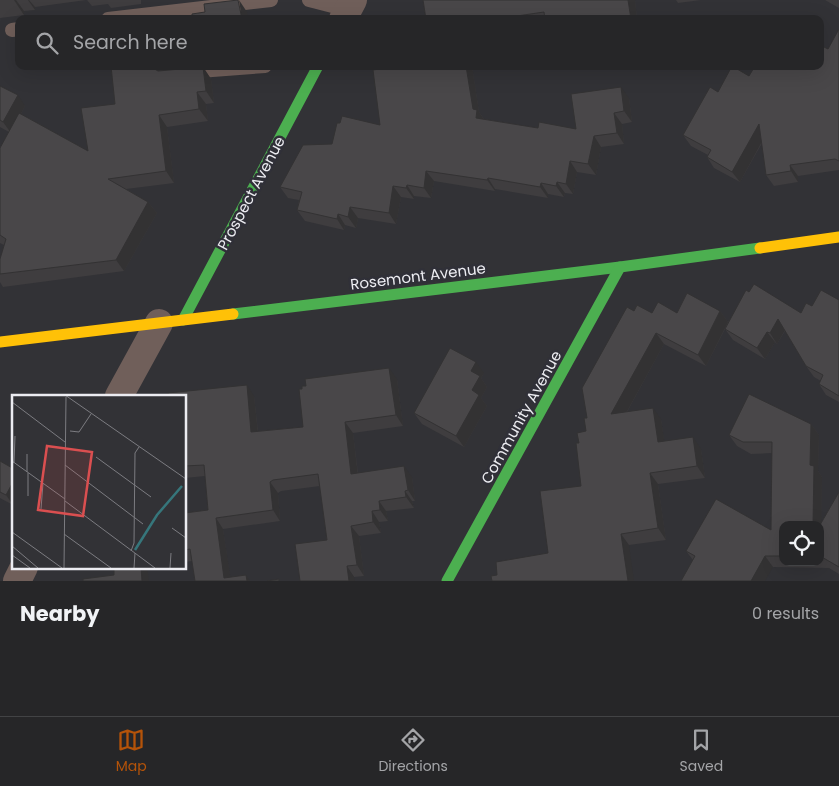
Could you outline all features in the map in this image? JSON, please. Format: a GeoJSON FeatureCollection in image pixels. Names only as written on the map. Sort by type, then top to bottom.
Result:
{"type":"FeatureCollection","features":[{"type":"Feature","properties":{"kind":"street","name":"Prospect Avenue"},"geometry":{"type":"LineString","coordinates":[[120,395],[171,321],[316,70]]}},
{"type":"Feature","properties":{"kind":"street","name":"Rosemont Avenue"},"geometry":{"type":"LineString","coordinates":[[0,342],[620,267],[839,236]]}},
{"type":"Feature","properties":{"kind":"street","name":"Community Avenue"},"geometry":{"type":"LineString","coordinates":[[447,581],[620,267]]}},
{"type":"Feature","properties":{"kind":"street"},"geometry":{"type":"LineString","coordinates":[[17,581],[24,568]]}},
{"type":"Feature","properties":{"kind":"lane"},"geometry":{"type":"LineString","coordinates":[[142,15],[271,0]]}},
{"type":"Feature","properties":{"kind":"lane"},"geometry":{"type":"LineString","coordinates":[[310,0],[348,10]]}},
{"type":"Feature","properties":{"kind":"lane"},"geometry":{"type":"LineString","coordinates":[[176,73],[214,70]]}},
{"type":"Feature","properties":{"kind":"building"},"geometry":{"type":"Polygon","coordinates":[[[238,0],[241,15],[192,15],[205,12],[204,4],[238,0]]]}},
{"type":"Feature","properties":{"kind":"building"},"geometry":{"type":"Polygon","coordinates":[[[423,0],[628,0],[630,15],[544,15],[544,12],[524,15],[425,15],[423,0]]]}},
{"type":"Feature","properties":{"kind":"building"},"geometry":{"type":"Polygon","coordinates":[[[839,29],[839,161],[835,159],[790,165],[791,171],[766,175],[759,124],[732,172],[707,157],[711,150],[683,135],[710,87],[718,92],[730,70],[739,70],[749,76],[753,70],[824,70],[824,47],[828,49],[839,29]]]}},
{"type":"Feature","properties":{"kind":"building"},"geometry":{"type":"Polygon","coordinates":[[[111,70],[203,70],[206,91],[197,92],[199,109],[159,115],[166,171],[108,179],[148,202],[116,260],[0,274],[0,259],[6,239],[0,235],[0,148],[19,113],[88,151],[81,108],[115,104],[111,70]]]}},
{"type":"Feature","properties":{"kind":"building"},"geometry":{"type":"Polygon","coordinates":[[[373,70],[467,70],[473,109],[477,110],[476,118],[538,128],[539,122],[576,129],[571,94],[621,87],[624,111],[614,113],[617,133],[594,136],[588,164],[570,161],[566,184],[557,182],[556,186],[541,183],[540,187],[488,178],[487,180],[426,171],[424,188],[407,185],[406,188],[393,186],[389,213],[350,207],[348,217],[338,214],[337,219],[297,210],[302,192],[280,187],[303,145],[332,144],[337,123],[340,123],[342,116],[380,125],[373,70]]]}},
{"type":"Feature","properties":{"kind":"building"},"geometry":{"type":"Polygon","coordinates":[[[0,86],[18,95],[3,122],[0,120],[0,86]]]}},
{"type":"Feature","properties":{"kind":"building"},"geometry":{"type":"Polygon","coordinates":[[[754,284],[801,313],[806,303],[812,306],[821,290],[839,300],[839,396],[819,384],[823,375],[806,366],[778,319],[770,333],[767,332],[757,348],[725,329],[746,290],[749,292],[754,284]]]}},
{"type":"Feature","properties":{"kind":"building"},"geometry":{"type":"Polygon","coordinates":[[[687,293],[720,311],[698,355],[656,333],[611,414],[653,408],[658,442],[693,437],[697,466],[650,473],[658,528],[621,534],[628,581],[492,581],[491,576],[497,575],[496,562],[548,553],[540,491],[581,486],[576,443],[579,443],[577,433],[586,431],[584,418],[587,418],[582,388],[627,307],[634,311],[637,305],[652,313],[658,302],[677,313],[687,293]]]}},
{"type":"Feature","properties":{"kind":"building"},"geometry":{"type":"Polygon","coordinates":[[[450,348],[476,362],[471,371],[480,376],[472,390],[479,395],[456,436],[414,413],[450,348]]]}},
{"type":"Feature","properties":{"kind":"building"},"geometry":{"type":"Polygon","coordinates":[[[389,368],[396,415],[345,422],[351,474],[404,466],[408,490],[405,491],[406,497],[379,501],[380,510],[372,511],[373,522],[351,526],[357,565],[347,566],[349,581],[300,581],[295,544],[327,540],[318,474],[273,480],[270,482],[273,510],[216,518],[224,578],[246,575],[247,581],[195,581],[190,549],[186,550],[186,513],[208,510],[204,465],[186,466],[186,395],[169,395],[168,393],[247,385],[251,432],[303,427],[299,389],[302,389],[302,386],[306,386],[305,379],[389,368]]]}},
{"type":"Feature","properties":{"kind":"building"},"geometry":{"type":"Polygon","coordinates":[[[749,394],[811,424],[810,465],[814,466],[813,521],[779,521],[779,556],[765,556],[751,581],[681,581],[695,556],[686,551],[716,499],[771,530],[772,442],[743,442],[729,435],[749,394]]]}},
{"type":"Feature","properties":{"kind":"building"},"geometry":{"type":"Polygon","coordinates":[[[0,461],[12,468],[12,484],[6,495],[0,492],[0,461]]]}},
{"type":"Feature","properties":{"kind":"building"},"geometry":{"type":"Polygon","coordinates":[[[839,492],[839,567],[824,558],[824,521],[822,521],[839,492]]]}},
{"type":"Feature","properties":{"kind":"building"},"geometry":{"type":"Polygon","coordinates":[[[114,568],[141,568],[142,581],[83,581],[83,579],[114,575],[114,568]]]}},
{"type":"Feature","properties":{"kind":"traffic: fast"},"geometry":{"type":"LineString","coordinates":[[183,320],[316,70]]}},
{"type":"Feature","properties":{"kind":"traffic: fast"},"geometry":{"type":"LineString","coordinates":[[233,314],[760,248]]}},
{"type":"Feature","properties":{"kind":"traffic: fast"},"geometry":{"type":"LineString","coordinates":[[447,581],[620,267]]}},
{"type":"Feature","properties":{"kind":"traffic: slow"},"geometry":{"type":"LineString","coordinates":[[760,248],[839,237]]}},
{"type":"Feature","properties":{"kind":"traffic: slow"},"geometry":{"type":"LineString","coordinates":[[0,342],[233,314]]}}]}
